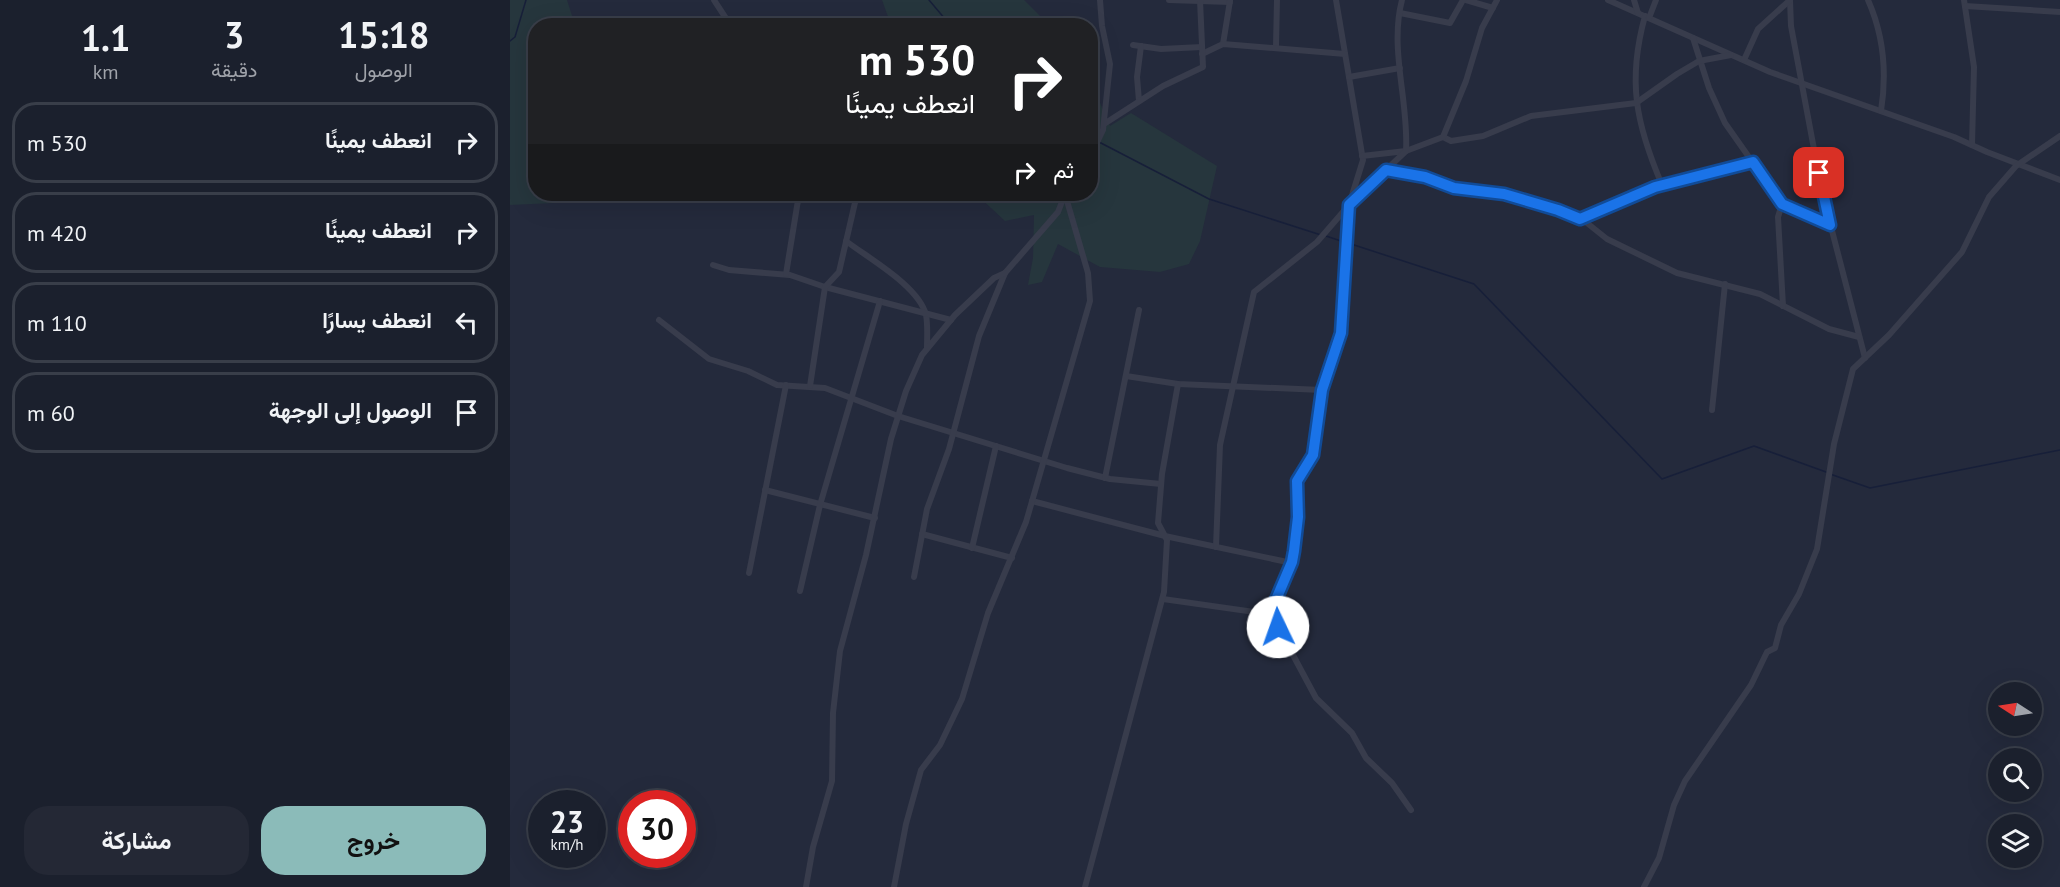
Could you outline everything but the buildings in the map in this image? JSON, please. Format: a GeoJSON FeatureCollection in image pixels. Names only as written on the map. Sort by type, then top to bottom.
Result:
{"type":"FeatureCollection","features":[{"type":"Feature","properties":{"kind":"street"},"geometry":{"type":"LineString","coordinates":[[714,0],[725,18]]}},
{"type":"Feature","properties":{"kind":"street"},"geometry":{"type":"LineString","coordinates":[[1098,138],[1104,124],[1110,64],[1102,26],[1100,0]]}},
{"type":"Feature","properties":{"kind":"street"},"geometry":{"type":"LineString","coordinates":[[1169,0],[1230,1],[1223,44]]}},
{"type":"Feature","properties":{"kind":"street"},"geometry":{"type":"LineString","coordinates":[[1276,0],[1276,46]]}},
{"type":"Feature","properties":{"kind":"street"},"geometry":{"type":"LineString","coordinates":[[1336,0],[1363,160],[1349,205],[1341,333],[1322,390],[1313,455],[1297,481],[1298,517],[1292,562],[1277,592],[1276,615],[1278,627],[1316,698],[1352,733],[1366,758],[1392,783],[1411,810]]}},
{"type":"Feature","properties":{"kind":"street"},"geometry":{"type":"LineString","coordinates":[[1216,548],[1220,445],[1235,387],[1254,292],[1317,242],[1349,205],[1406,152],[1405,100],[1400,68],[1402,0]]}},
{"type":"Feature","properties":{"kind":"street"},"geometry":{"type":"LineString","coordinates":[[1400,13],[1450,23],[1465,0],[1493,8]]}},
{"type":"Feature","properties":{"kind":"street"},"geometry":{"type":"LineString","coordinates":[[1362,156],[1406,152],[1443,137],[1466,81],[1482,28],[1497,0]]}},
{"type":"Feature","properties":{"kind":"street"},"geometry":{"type":"LineString","coordinates":[[1608,0],[1744,60],[2060,180]]}},
{"type":"Feature","properties":{"kind":"street"},"geometry":{"type":"LineString","coordinates":[[1634,0],[1638,13]]}},
{"type":"Feature","properties":{"kind":"street"},"geometry":{"type":"LineString","coordinates":[[1656,0],[1647,17],[1634,68],[1638,121],[1662,185]]}},
{"type":"Feature","properties":{"kind":"street"},"geometry":{"type":"LineString","coordinates":[[1744,60],[1758,28],[1790,0]]}},
{"type":"Feature","properties":{"kind":"street"},"geometry":{"type":"LineString","coordinates":[[1790,0],[1791,26],[1830,225],[1865,358]]}},
{"type":"Feature","properties":{"kind":"street"},"geometry":{"type":"LineString","coordinates":[[1868,0],[1880,35],[1884,61],[1881,111]]}},
{"type":"Feature","properties":{"kind":"street"},"geometry":{"type":"LineString","coordinates":[[1104,124],[1190,71],[1203,68],[1200,1]]}},
{"type":"Feature","properties":{"kind":"street"},"geometry":{"type":"LineString","coordinates":[[1972,145],[1974,67],[1964,3],[2060,12]]}},
{"type":"Feature","properties":{"kind":"street"},"geometry":{"type":"LineString","coordinates":[[1693,38],[1699,61],[1725,123],[1782,204],[1830,225]]}},
{"type":"Feature","properties":{"kind":"street"},"geometry":{"type":"LineString","coordinates":[[1133,45],[1178,50],[1202,50],[1223,44],[1276,46],[1301,52],[1345,54]]}},
{"type":"Feature","properties":{"kind":"street"},"geometry":{"type":"LineString","coordinates":[[1139,101],[1137,77],[1141,46]]}},
{"type":"Feature","properties":{"kind":"street"},"geometry":{"type":"LineString","coordinates":[[1443,137],[1451,141],[1483,136],[1531,116],[1636,103],[1699,61],[1732,55]]}},
{"type":"Feature","properties":{"kind":"street"},"geometry":{"type":"LineString","coordinates":[[1349,77],[1400,68]]}},
{"type":"Feature","properties":{"kind":"street"},"geometry":{"type":"LineString","coordinates":[[1644,887],[1659,858],[1674,805],[1685,781],[1751,685],[1767,652],[1775,648],[1782,626],[1803,584],[1817,549],[1834,444],[1853,369],[1889,335],[1962,252],[1989,197],[2019,164],[2060,136]]}},
{"type":"Feature","properties":{"kind":"street"},"geometry":{"type":"LineString","coordinates":[[1580,219],[1662,185],[1753,162]]}},
{"type":"Feature","properties":{"kind":"street"},"geometry":{"type":"LineString","coordinates":[[1386,170],[1425,177],[1454,188],[1504,194],[1558,210],[1580,219],[1607,239],[1677,273],[1760,294],[1829,329],[1859,337]]}},
{"type":"Feature","properties":{"kind":"street"},"geometry":{"type":"LineString","coordinates":[[786,274],[798,201]]}},
{"type":"Feature","properties":{"kind":"street"},"geometry":{"type":"LineString","coordinates":[[810,386],[825,287],[839,272],[855,201]]}},
{"type":"Feature","properties":{"kind":"street"},"geometry":{"type":"LineString","coordinates":[[914,577],[927,509],[953,433],[979,336],[1005,273],[1058,212],[1062,201]]}},
{"type":"Feature","properties":{"kind":"street"},"geometry":{"type":"LineString","coordinates":[[894,887],[906,824],[921,770],[940,745],[962,699],[988,613],[1012,558],[1032,501],[1090,301],[1088,273],[1067,201]]}},
{"type":"Feature","properties":{"kind":"street"},"geometry":{"type":"LineString","coordinates":[[1782,204],[1778,217],[1783,306]]}},
{"type":"Feature","properties":{"kind":"street"},"geometry":{"type":"LineString","coordinates":[[846,241],[890,271],[912,293],[926,313],[927,348]]}},
{"type":"Feature","properties":{"kind":"street"},"geometry":{"type":"LineString","coordinates":[[713,265],[729,270],[786,274],[825,287],[951,320]]}},
{"type":"Feature","properties":{"kind":"street"},"geometry":{"type":"LineString","coordinates":[[806,887],[813,847],[832,781],[833,713],[840,651],[906,391],[927,348],[951,320],[994,279],[1005,273]]}},
{"type":"Feature","properties":{"kind":"street"},"geometry":{"type":"LineString","coordinates":[[1712,410],[1725,284]]}},
{"type":"Feature","properties":{"kind":"street"},"geometry":{"type":"LineString","coordinates":[[800,591],[821,504],[880,301]]}},
{"type":"Feature","properties":{"kind":"street"},"geometry":{"type":"LineString","coordinates":[[1105,478],[1139,310]]}},
{"type":"Feature","properties":{"kind":"street"},"geometry":{"type":"LineString","coordinates":[[659,320],[710,359],[748,371],[777,385],[825,388],[898,416],[1044,461],[1105,478],[1161,484]]}},
{"type":"Feature","properties":{"kind":"street"},"geometry":{"type":"LineString","coordinates":[[1126,376],[1178,384],[1322,390]]}},
{"type":"Feature","properties":{"kind":"street"},"geometry":{"type":"LineString","coordinates":[[1085,887],[1163,599],[1167,540],[1158,523],[1161,484],[1178,384]]}},
{"type":"Feature","properties":{"kind":"street"},"geometry":{"type":"LineString","coordinates":[[749,573],[786,385]]}},
{"type":"Feature","properties":{"kind":"street"},"geometry":{"type":"LineString","coordinates":[[972,548],[996,446]]}},
{"type":"Feature","properties":{"kind":"street"},"geometry":{"type":"LineString","coordinates":[[765,490],[875,518]]}},
{"type":"Feature","properties":{"kind":"street"},"geometry":{"type":"LineString","coordinates":[[1032,501],[1216,548],[1292,562]]}},
{"type":"Feature","properties":{"kind":"street"},"geometry":{"type":"LineString","coordinates":[[922,534],[1012,558]]}},
{"type":"Feature","properties":{"kind":"street"},"geometry":{"type":"LineString","coordinates":[[1163,599],[1276,615]]}},
{"type":"Feature","properties":{"kind":"shaded area"},"geometry":{"type":"Polygon","coordinates":[[[510,0],[567,0],[573,18],[528,18],[528,201],[576,202],[510,205],[510,0]]]}},
{"type":"Feature","properties":{"kind":"shaded area"},"geometry":{"type":"Polygon","coordinates":[[[882,0],[1024,0],[1042,18],[888,18],[882,0]]]}},
{"type":"Feature","properties":{"kind":"shaded area"},"geometry":{"type":"Polygon","coordinates":[[[1098,98],[1110,126],[1131,113],[1217,166],[1200,241],[1189,264],[1160,272],[1100,267],[1058,244],[1042,282],[1028,285],[1033,258],[1034,215],[1005,221],[984,201],[1098,201],[1098,98]]]}},
{"type":"Feature","properties":{"kind":"waterway"},"geometry":{"type":"LineString","coordinates":[[510,41],[515,37],[526,0]]}},
{"type":"Feature","properties":{"kind":"waterway"},"geometry":{"type":"LineString","coordinates":[[929,0],[944,18]]}},
{"type":"Feature","properties":{"kind":"waterway"},"geometry":{"type":"LineString","coordinates":[[1099,142],[1209,199],[1321,235]]}},
{"type":"Feature","properties":{"kind":"waterway"},"geometry":{"type":"LineString","coordinates":[[1326,236],[1344,242]]}},
{"type":"Feature","properties":{"kind":"waterway"},"geometry":{"type":"LineString","coordinates":[[1348,243],[1474,284],[1662,479],[1754,446],[1826,472]]}},
{"type":"Feature","properties":{"kind":"waterway"},"geometry":{"type":"LineString","coordinates":[[1830,474],[1870,488],[2060,450]]}},
{"type":"Feature","properties":{"kind":"route"},"geometry":{"type":"LineString","coordinates":[[1278,627],[1275,602],[1277,592],[1292,562],[1298,517],[1297,481],[1313,455],[1322,390],[1341,333],[1349,205],[1386,170],[1425,177],[1454,188],[1504,194],[1580,219],[1655,187],[1753,162],[1782,204],[1830,225],[1819,173]]}}]}
